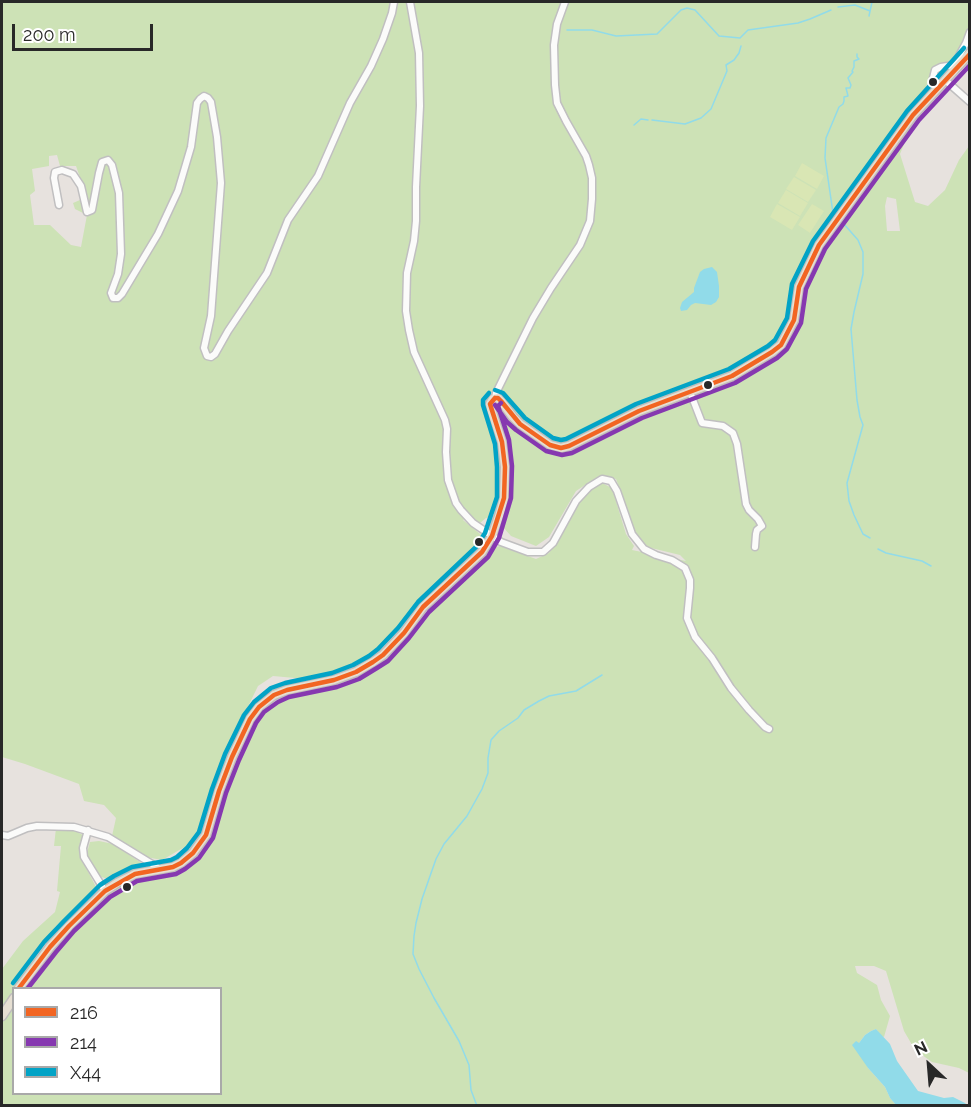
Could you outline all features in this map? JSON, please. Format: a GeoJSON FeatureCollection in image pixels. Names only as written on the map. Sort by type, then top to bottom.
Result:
{"type":"FeatureCollection","features":[{"type":"Feature","properties":{"kind":"main road"},"geometry":{"type":"LineString","coordinates":[[20,987],[50,947],[105,891],[135,874],[172,867],[188,858],[206,836],[232,757],[250,719],[259,707],[274,695],[356,672],[384,655],[423,607],[482,552],[492,536],[504,498],[505,467],[502,442],[491,409],[491,401],[495,398],[501,401],[520,424],[550,445],[561,448],[639,411],[732,376],[772,352],[781,345],[794,320],[799,287],[816,250],[913,115],[969,53]]}},
{"type":"Feature","properties":{"kind":"main road"},"geometry":{"type":"LineString","coordinates":[[2,1016],[12,1001]]}},
{"type":"Feature","properties":{"kind":"street"},"geometry":{"type":"LineString","coordinates":[[59,205],[54,178],[56,171],[62,170],[73,174],[81,186],[87,212],[92,210],[102,162],[108,160],[112,165],[119,193],[121,254],[118,274],[111,293],[112,298],[118,298],[158,234],[178,191],[191,147],[197,103],[204,96],[208,98],[211,102],[217,137],[221,183],[211,316],[204,348],[207,356],[215,354],[267,273],[288,220],[318,176],[350,103],[383,39],[394,2]]}},
{"type":"Feature","properties":{"kind":"street"},"geometry":{"type":"LineString","coordinates":[[410,2],[419,53],[420,106],[416,220],[407,273],[406,311],[414,352],[445,420],[448,480],[456,502],[467,517],[501,542],[528,552],[543,552],[553,543],[576,501],[589,487],[602,479],[611,481],[618,491],[632,534],[644,549],[685,568],[690,580],[687,618],[695,637],[731,688],[769,729]]}},
{"type":"Feature","properties":{"kind":"street"},"geometry":{"type":"LineString","coordinates":[[495,398],[528,328],[580,245],[590,221],[592,178],[589,165],[557,103],[554,45],[557,24],[565,2]]}},
{"type":"Feature","properties":{"kind":"street"},"geometry":{"type":"LineString","coordinates":[[969,32],[956,66],[941,67],[935,70],[933,78],[969,102]]}},
{"type":"Feature","properties":{"kind":"street"},"geometry":{"type":"LineString","coordinates":[[690,392],[702,423],[723,426],[733,433],[737,444],[746,504],[748,510],[754,514],[762,526],[757,530],[755,547]]}},
{"type":"Feature","properties":{"kind":"street"},"geometry":{"type":"LineString","coordinates":[[2,835],[8,836],[37,826],[74,827],[88,830],[108,837],[131,850],[157,867],[158,870]]}},
{"type":"Feature","properties":{"kind":"street"},"geometry":{"type":"LineString","coordinates":[[88,830],[83,848],[84,857],[105,891]]}},
{"type":"Feature","properties":{"kind":"green space"},"geometry":{"type":"Polygon","coordinates":[[[2,2],[969,2],[969,49],[967,53],[959,52],[953,61],[938,65],[931,71],[925,91],[860,182],[863,192],[908,122],[912,125],[900,154],[915,202],[928,206],[945,190],[959,160],[969,146],[969,1073],[959,1068],[932,1062],[915,1050],[904,1031],[886,971],[874,966],[855,966],[857,973],[877,985],[881,1000],[890,1016],[884,1037],[876,1029],[865,1035],[859,1043],[868,1068],[885,1087],[896,1105],[2,1105],[2,1022],[12,1005],[12,1095],[222,1095],[222,987],[24,987],[70,928],[109,892],[145,877],[178,874],[199,856],[214,823],[227,781],[255,722],[274,704],[302,693],[350,681],[384,664],[404,644],[433,603],[492,548],[500,546],[536,559],[549,553],[580,500],[591,488],[602,483],[612,488],[626,534],[634,546],[632,550],[686,561],[680,555],[643,546],[634,529],[616,479],[599,476],[576,491],[549,537],[536,546],[511,536],[502,526],[510,484],[501,420],[498,420],[494,406],[500,404],[508,416],[503,419],[508,417],[522,432],[551,453],[568,452],[623,422],[680,400],[680,393],[561,444],[535,431],[518,417],[500,391],[488,394],[482,405],[498,450],[501,478],[491,517],[480,523],[468,515],[463,520],[485,538],[484,541],[430,590],[379,648],[345,669],[306,679],[273,676],[258,686],[219,766],[195,841],[162,860],[146,857],[112,836],[116,818],[104,805],[84,801],[79,784],[2,757],[2,2]],[[57,155],[49,156],[49,166],[32,169],[35,191],[30,195],[34,225],[50,225],[71,245],[81,247],[87,215],[75,209],[73,203],[80,200],[85,192],[76,166],[60,166],[57,155]],[[887,197],[885,206],[887,231],[900,231],[896,199],[887,197]]]}},
{"type":"Feature","properties":{"kind":"green space"},"geometry":{"type":"Polygon","coordinates":[[[802,163],[824,176],[817,189],[795,176],[802,163]]]}},
{"type":"Feature","properties":{"kind":"green space"},"geometry":{"type":"Polygon","coordinates":[[[794,177],[816,190],[808,202],[786,189],[794,177]]]}},
{"type":"Feature","properties":{"kind":"green space"},"geometry":{"type":"Polygon","coordinates":[[[786,190],[808,203],[800,216],[778,203],[786,190]]]}},
{"type":"Feature","properties":{"kind":"green space"},"geometry":{"type":"Polygon","coordinates":[[[777,204],[800,217],[792,230],[770,217],[777,204]]]}},
{"type":"Feature","properties":{"kind":"green space"},"geometry":{"type":"Polygon","coordinates":[[[812,204],[824,211],[810,233],[798,225],[812,204]]]}},
{"type":"Feature","properties":{"kind":"green space"},"geometry":{"type":"Polygon","coordinates":[[[56,828],[79,830],[79,833],[83,835],[80,843],[80,856],[96,887],[95,892],[55,927],[17,987],[12,987],[12,994],[2,1010],[2,969],[23,941],[55,912],[60,892],[57,891],[61,846],[54,846],[56,828]]]}},
{"type":"Feature","properties":{"kind":"green space"},"geometry":{"type":"Polygon","coordinates":[[[90,842],[113,844],[143,864],[145,868],[119,874],[111,880],[98,876],[86,856],[90,842]]]}},
{"type":"Feature","properties":{"kind":"water"},"geometry":{"type":"Polygon","coordinates":[[[712,267],[717,272],[719,286],[719,297],[716,302],[711,305],[695,303],[687,310],[681,311],[682,302],[694,292],[700,272],[712,267]]]}},
{"type":"Feature","properties":{"kind":"water"},"geometry":{"type":"Polygon","coordinates":[[[876,1029],[890,1044],[897,1061],[918,1091],[944,1098],[953,1097],[967,1105],[896,1105],[852,1045],[856,1041],[859,1043],[865,1035],[876,1029]]]}},
{"type":"Feature","properties":{"kind":"waterway"},"geometry":{"type":"LineString","coordinates":[[869,16],[872,2]]}},
{"type":"Feature","properties":{"kind":"waterway"},"geometry":{"type":"LineString","coordinates":[[838,7],[855,5],[870,11]]}},
{"type":"Feature","properties":{"kind":"waterway"},"geometry":{"type":"LineString","coordinates":[[567,30],[592,30],[616,36],[657,34],[681,10],[687,8],[695,10],[719,36],[740,38],[748,30],[798,23],[831,10]]}},
{"type":"Feature","properties":{"kind":"waterway"},"geometry":{"type":"LineString","coordinates":[[652,120],[685,124],[701,118],[711,109],[727,71],[726,65],[734,60],[741,46]]}},
{"type":"Feature","properties":{"kind":"waterway"},"geometry":{"type":"LineString","coordinates":[[833,213],[825,158],[826,138],[839,107],[843,104],[844,97],[848,96],[846,88],[850,88],[851,85],[848,78],[853,72],[854,61],[859,59],[857,54]]}},
{"type":"Feature","properties":{"kind":"waterway"},"geometry":{"type":"LineString","coordinates":[[634,125],[641,119],[648,120]]}},
{"type":"Feature","properties":{"kind":"waterway"},"geometry":{"type":"LineString","coordinates":[[843,223],[858,240],[863,252],[863,274],[851,329],[857,400],[863,425],[847,483],[849,501],[854,515],[863,534],[870,538]]}},
{"type":"Feature","properties":{"kind":"waterway"},"geometry":{"type":"LineString","coordinates":[[878,549],[922,561],[931,566]]}},
{"type":"Feature","properties":{"kind":"waterway"},"geometry":{"type":"LineString","coordinates":[[477,1106],[471,1090],[469,1065],[459,1041],[434,998],[413,954],[416,923],[422,899],[436,859],[444,844],[467,816],[482,789],[488,773],[491,740],[499,731],[518,718],[524,710],[539,701],[549,696],[576,691],[602,675]]}},
{"type":"Feature","properties":{"kind":"transit line","name":"X44"},"geometry":{"type":"LineString","coordinates":[[495,390],[503,393],[525,418],[553,438],[561,440],[636,404],[729,369],[768,346],[775,340],[787,318],[792,284],[813,241],[907,111],[964,48]]}},
{"type":"Feature","properties":{"kind":"transit line","name":"216"},"geometry":{"type":"LineString","coordinates":[[495,398],[501,401],[520,424],[550,445],[561,448],[639,411],[732,376],[772,352],[781,345],[794,320],[799,287],[819,245],[913,115],[970,54]]}},
{"type":"Feature","properties":{"kind":"transit line","name":"214"},"geometry":{"type":"LineString","coordinates":[[495,405],[516,430],[546,451],[562,455],[572,453],[642,418],[735,383],[777,358],[787,349],[801,323],[806,289],[825,249],[919,120],[970,65]]}},
{"type":"Feature","properties":{"kind":"transit line","name":"X44"},"geometry":{"type":"LineString","coordinates":[[13,983],[44,942],[100,885],[132,867],[171,860],[187,848],[199,832],[225,754],[244,715],[254,702],[271,688],[332,673],[369,656],[398,628],[418,602],[476,547],[485,533],[497,497],[495,444],[483,405],[483,400],[489,393]]}},
{"type":"Feature","properties":{"kind":"transit line","name":"216"},"geometry":{"type":"LineString","coordinates":[[20,987],[50,947],[105,891],[135,874],[173,867],[193,853],[206,835],[232,757],[250,719],[259,707],[274,695],[334,680],[356,672],[373,662],[404,633],[423,607],[482,552],[492,536],[504,498],[505,467],[502,442],[490,404],[495,398]]}},
{"type":"Feature","properties":{"kind":"transit line","name":"214"},"geometry":{"type":"LineString","coordinates":[[29,987],[74,931],[110,897],[137,881],[176,874],[199,858],[213,838],[226,793],[239,760],[256,723],[264,712],[289,697],[337,687],[359,679],[388,661],[429,612],[488,557],[499,538],[511,498],[512,466],[509,440],[498,406],[501,403]]}}]}
